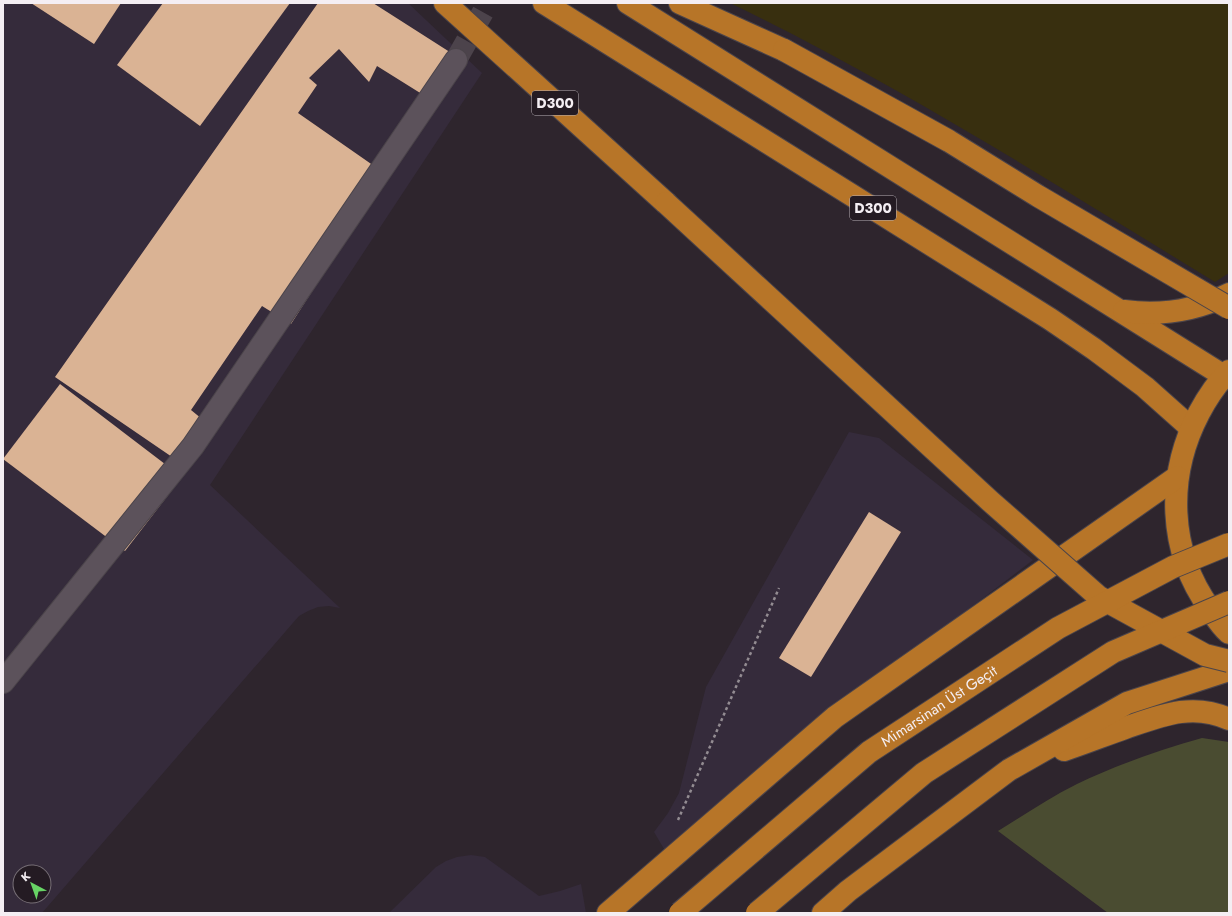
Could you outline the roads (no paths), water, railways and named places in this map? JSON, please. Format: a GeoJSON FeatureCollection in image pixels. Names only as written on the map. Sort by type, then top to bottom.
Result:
{"type":"FeatureCollection","features":[{"type":"Feature","properties":{"kind":"highway","name":"D300"},"geometry":{"type":"LineString","coordinates":[[445,3],[666,203],[990,502],[1099,597],[1205,655],[1229,661]]}},
{"type":"Feature","properties":{"kind":"highway","name":"D300"},"geometry":{"type":"LineString","coordinates":[[544,3],[1050,319],[1094,349],[1145,387],[1191,428]]}},
{"type":"Feature","properties":{"kind":"highway","name":"D300"},"geometry":{"type":"LineString","coordinates":[[628,3],[1119,310],[1226,374]]}},
{"type":"Feature","properties":{"kind":"highway"},"geometry":{"type":"LineString","coordinates":[[680,3],[784,50],[949,141],[1038,196],[1229,308]]}},
{"type":"Feature","properties":{"kind":"highway"},"geometry":{"type":"LineString","coordinates":[[1119,310],[1159,314],[1178,312],[1198,308],[1229,294]]}},
{"type":"Feature","properties":{"kind":"highway"},"geometry":{"type":"LineString","coordinates":[[1226,374],[1205,400],[1191,428],[1177,477],[1176,518],[1184,558],[1199,595],[1223,628],[1229,633]]}},
{"type":"Feature","properties":{"kind":"highway"},"geometry":{"type":"LineString","coordinates":[[608,913],[835,717],[1177,477]]}},
{"type":"Feature","properties":{"kind":"highway","name":"Mimarsinan Üst Geçit"},"geometry":{"type":"LineString","coordinates":[[680,913],[869,752],[1058,628],[1173,567],[1229,544]]}},
{"type":"Feature","properties":{"kind":"highway"},"geometry":{"type":"LineString","coordinates":[[757,913],[924,773],[1113,652],[1229,602]]}},
{"type":"Feature","properties":{"kind":"highway"},"geometry":{"type":"LineString","coordinates":[[823,913],[848,891],[1009,770],[1127,703],[1229,670]]}},
{"type":"Feature","properties":{"kind":"highway"},"geometry":{"type":"LineString","coordinates":[[1009,770],[1160,715],[1179,711],[1198,711],[1211,713],[1229,719]]}},
{"type":"Feature","properties":{"kind":"street"},"geometry":{"type":"LineString","coordinates":[[3,682],[193,446],[456,60]]}},
{"type":"Feature","properties":{"kind":"tunnel"},"geometry":{"type":"LineString","coordinates":[[456,60],[488,3]]}}]}
